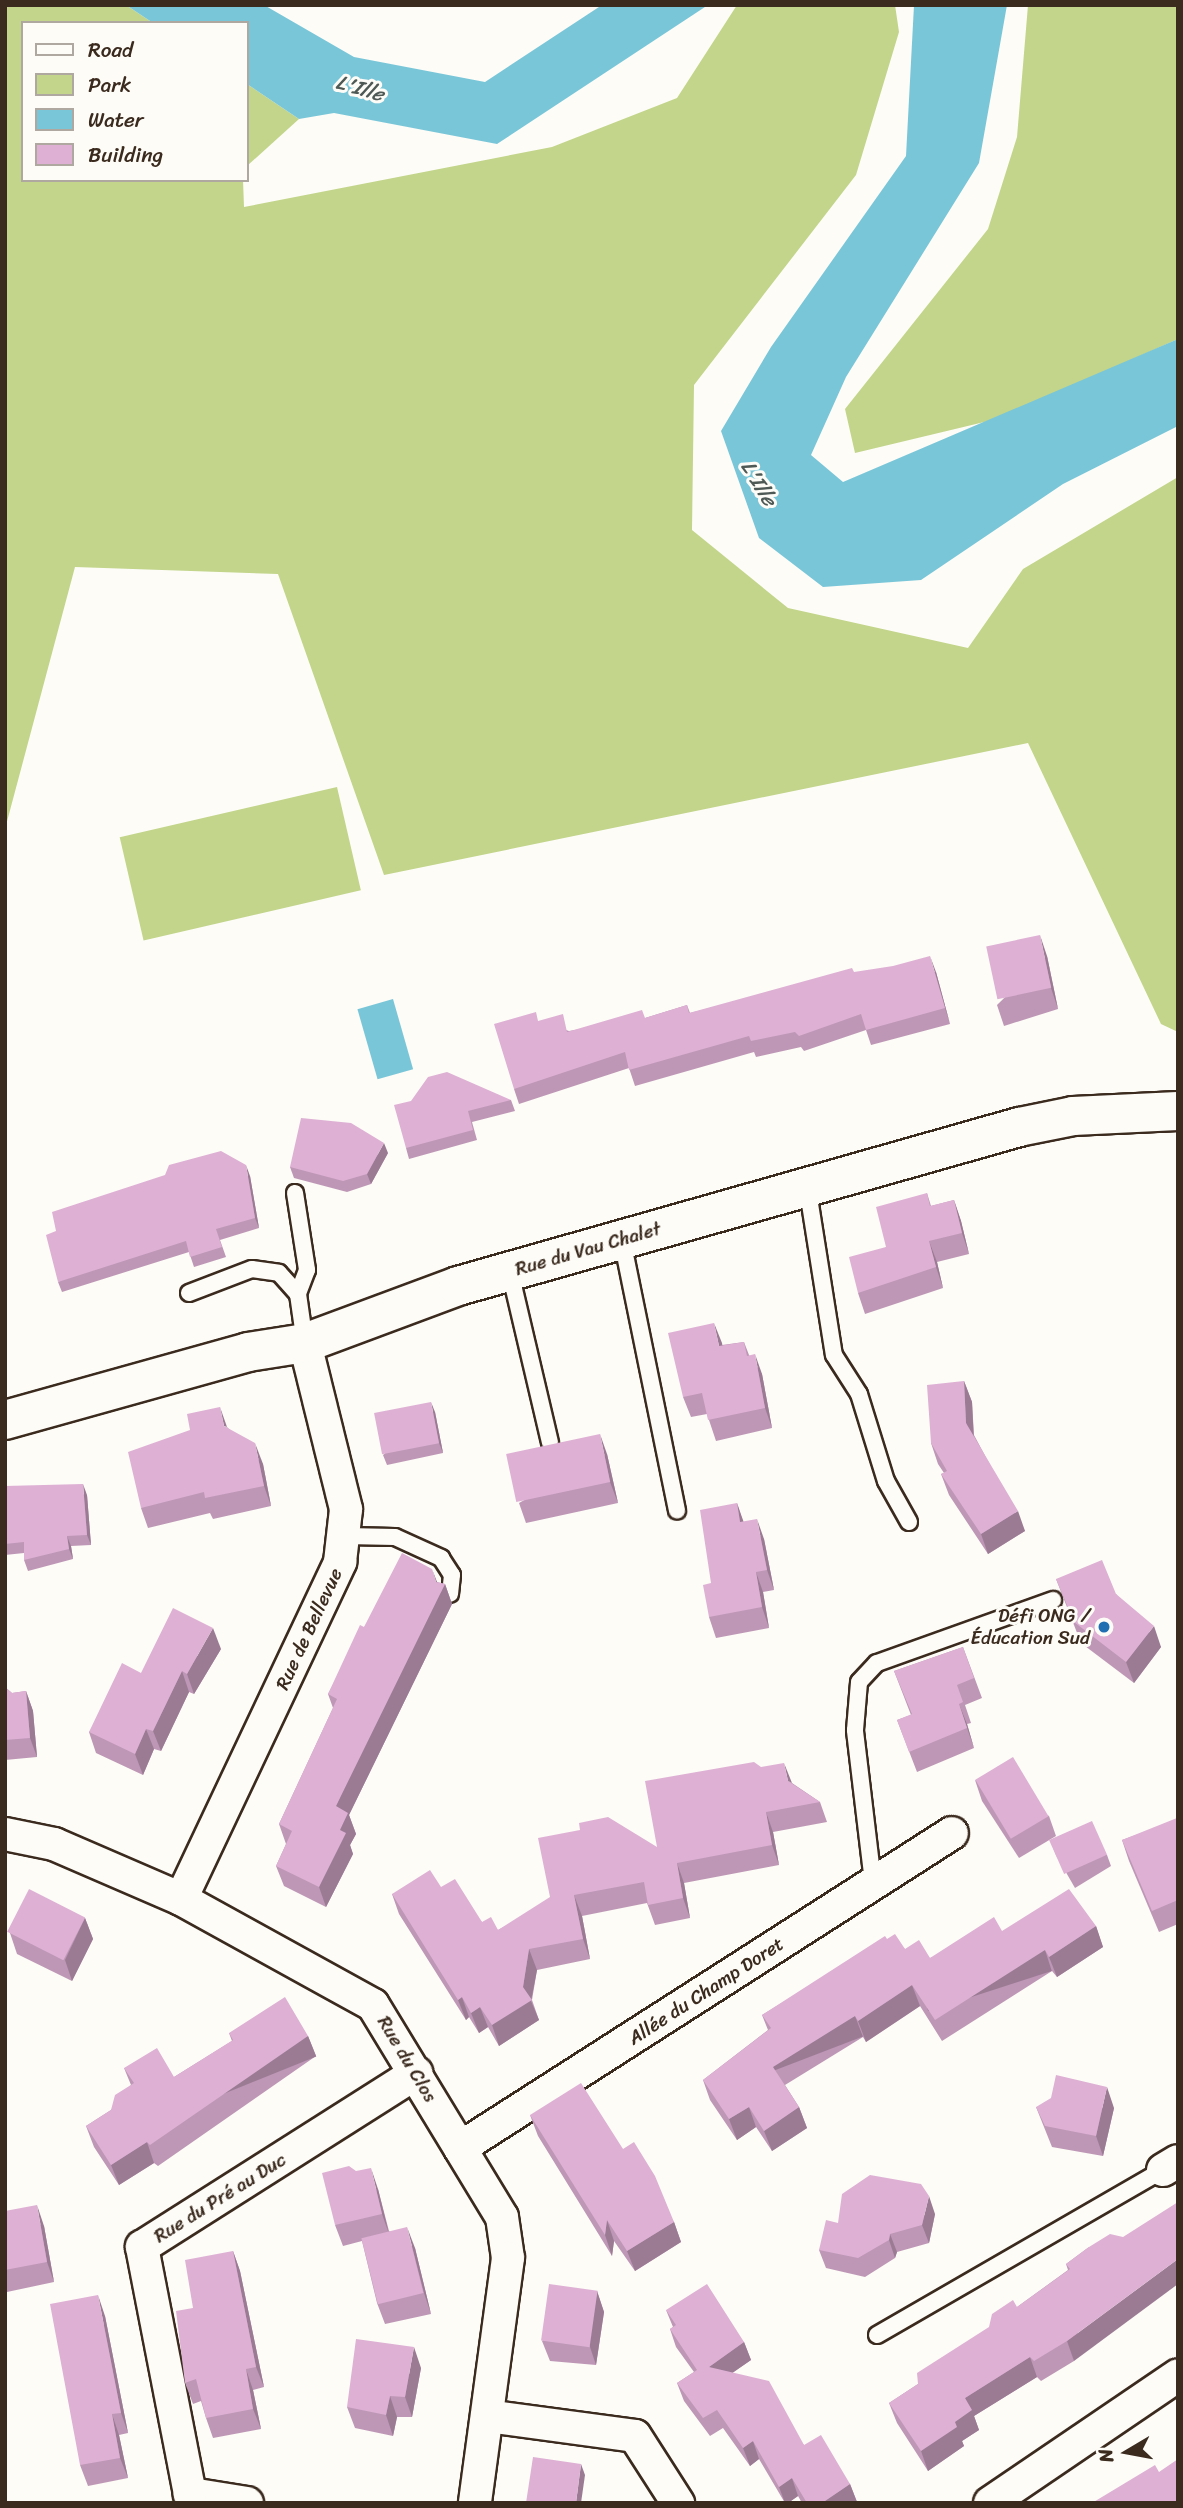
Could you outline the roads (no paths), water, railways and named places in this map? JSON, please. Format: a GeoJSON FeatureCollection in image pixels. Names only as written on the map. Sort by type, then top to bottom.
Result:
{"type":"FeatureCollection","features":[{"type":"Feature","properties":{"kind":"street","name":"Rue du Vau Chalet"},"geometry":{"type":"LineString","coordinates":[[5,1420],[248,1352],[305,1343],[458,1286],[1019,1127],[1073,1116],[1178,1111]]}},
{"type":"Feature","properties":{"kind":"street","name":"Rue de Bellevue"},"geometry":{"type":"LineString","coordinates":[[181,1899],[340,1562],[346,1536],[346,1509],[305,1343]]}},
{"type":"Feature","properties":{"kind":"street","name":"Allée du Champ Doret"},"geometry":{"type":"LineString","coordinates":[[460,2148],[952,1833]]}},
{"type":"Feature","properties":{"kind":"street","name":"Rue du Clos"},"geometry":{"type":"LineString","coordinates":[[5,1834],[54,1843],[181,1899],[373,2005],[502,2217],[508,2258],[475,2503]]}},
{"type":"Feature","properties":{"kind":"street","name":"Rue du Pré au Duc"},"geometry":{"type":"LineString","coordinates":[[247,2503],[190,2494],[142,2247],[416,2073]]}},
{"type":"Feature","properties":{"kind":"street"},"geometry":{"type":"LineString","coordinates":[[990,2503],[1178,2375]]}},
{"type":"Feature","properties":{"kind":"street"},"geometry":{"type":"LineString","coordinates":[[487,2416],[635,2436],[678,2503]]}},
{"type":"Feature","properties":{"kind":"lane"},"geometry":{"type":"LineString","coordinates":[[807,1185],[834,1355],[859,1394],[886,1481],[909,1522]]}},
{"type":"Feature","properties":{"kind":"lane"},"geometry":{"type":"LineString","coordinates":[[295,1193],[307,1270],[298,1294],[305,1343]]}},
{"type":"Feature","properties":{"kind":"lane"},"geometry":{"type":"LineString","coordinates":[[622,1240],[677,1510]]}},
{"type":"Feature","properties":{"kind":"lane"},"geometry":{"type":"LineString","coordinates":[[189,1293],[252,1269],[279,1273],[298,1294]]}},
{"type":"Feature","properties":{"kind":"lane"},"geometry":{"type":"LineString","coordinates":[[510,1272],[550,1442]]}},
{"type":"Feature","properties":{"kind":"lane"},"geometry":{"type":"LineString","coordinates":[[346,1536],[395,1537],[442,1558],[452,1576],[450,1594]]}},
{"type":"Feature","properties":{"kind":"lane"},"geometry":{"type":"LineString","coordinates":[[873,1882],[855,1730],[859,1682],[877,1663],[1053,1600]]}},
{"type":"Feature","properties":{"kind":"lane"},"geometry":{"type":"LineString","coordinates":[[877,2335],[1170,2165]]}},
{"type":"Feature","properties":{"kind":"water","name":"L'Ille"},"geometry":{"type":"Polygon","coordinates":[[[126,5],[264,5],[354,57],[485,82],[602,5],[708,5],[497,144],[334,113],[299,119],[248,85],[248,21],[150,21],[126,5]]]}},
{"type":"Feature","properties":{"kind":"water","name":"L'Ille"},"geometry":{"type":"Polygon","coordinates":[[[914,5],[1007,5],[979,163],[846,377],[811,455],[843,482],[1178,339],[1178,426],[1063,484],[921,580],[823,587],[759,538],[721,431],[771,347],[906,156],[914,5]]]}},
{"type":"Feature","properties":{"kind":"water"},"geometry":{"type":"Polygon","coordinates":[[[393,999],[413,1069],[378,1079],[357,1009],[393,999]]]}},
{"type":"Feature","properties":{"kind":"place","name":"Défi ONG / Éducation Sud"},"geometry":{"type":"Point","coordinates":[1104,1627]}}]}
